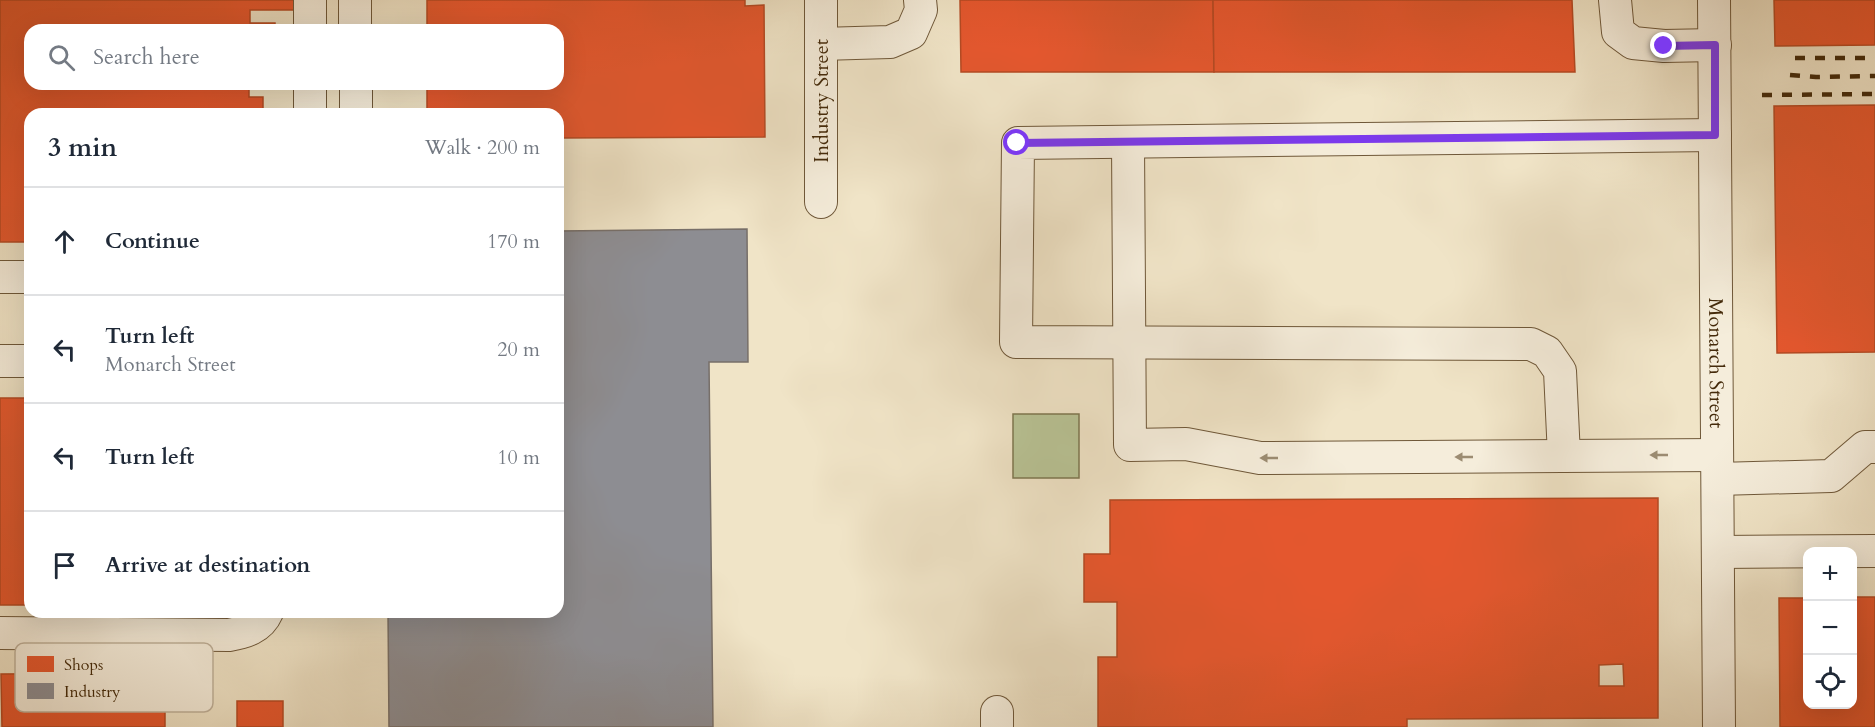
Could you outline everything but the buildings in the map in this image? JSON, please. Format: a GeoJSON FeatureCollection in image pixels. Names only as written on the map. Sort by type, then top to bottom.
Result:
{"type":"FeatureCollection","features":[{"type":"Feature","properties":{"kind":"street"},"geometry":{"type":"LineString","coordinates":[[310,0],[310,24]]}},
{"type":"Feature","properties":{"kind":"street"},"geometry":{"type":"LineString","coordinates":[[355,0],[355,24]]}},
{"type":"Feature","properties":{"kind":"street","name":"Industry Street"},"geometry":{"type":"LineString","coordinates":[[820,0],[821,202]]}},
{"type":"Feature","properties":{"kind":"street"},"geometry":{"type":"LineString","coordinates":[[821,44],[890,42],[911,33],[921,10],[920,0]]}},
{"type":"Feature","properties":{"kind":"street"},"geometry":{"type":"LineString","coordinates":[[1615,0],[1618,32],[1633,43],[1664,46],[1715,45]]}},
{"type":"Feature","properties":{"kind":"street","name":"Monarch Street"},"geometry":{"type":"LineString","coordinates":[[1714,0],[1719,727]]}},
{"type":"Feature","properties":{"kind":"street"},"geometry":{"type":"LineString","coordinates":[[310,90],[310,108]]}},
{"type":"Feature","properties":{"kind":"street"},"geometry":{"type":"LineString","coordinates":[[356,90],[356,108]]}},
{"type":"Feature","properties":{"kind":"street"},"geometry":{"type":"LineString","coordinates":[[1564,456],[1560,371],[1547,352],[1531,344],[1016,342],[1017,143],[1715,135]]}},
{"type":"Feature","properties":{"kind":"street"},"geometry":{"type":"LineString","coordinates":[[1128,143],[1130,445],[1186,444],[1260,458],[1564,456],[1831,476],[1865,447],[1875,447]]}},
{"type":"Feature","properties":{"kind":"street"},"geometry":{"type":"LineString","coordinates":[[0,277],[24,277]]}},
{"type":"Feature","properties":{"kind":"street"},"geometry":{"type":"LineString","coordinates":[[0,362],[24,361]]}},
{"type":"Feature","properties":{"kind":"street"},"geometry":{"type":"LineString","coordinates":[[1718,552],[1875,550]]}},
{"type":"Feature","properties":{"kind":"street"},"geometry":{"type":"LineString","coordinates":[[0,633],[229,635],[257,626],[264,618]]}},
{"type":"Feature","properties":{"kind":"green space"},"geometry":{"type":"Polygon","coordinates":[[[1013,414],[1079,414],[1079,478],[1013,478],[1013,414]]]}},
{"type":"Feature","properties":{"kind":"railway"},"geometry":{"type":"LineString","coordinates":[[1795,58],[1875,58]]}},
{"type":"Feature","properties":{"kind":"railway"},"geometry":{"type":"LineString","coordinates":[[1790,75],[1875,76]]}},
{"type":"Feature","properties":{"kind":"railway"},"geometry":{"type":"LineString","coordinates":[[1762,95],[1875,94]]}},
{"type":"Feature","properties":{"kind":"route"},"geometry":{"type":"LineString","coordinates":[[1017,143],[1715,135],[1715,45],[1664,46]]}}]}
